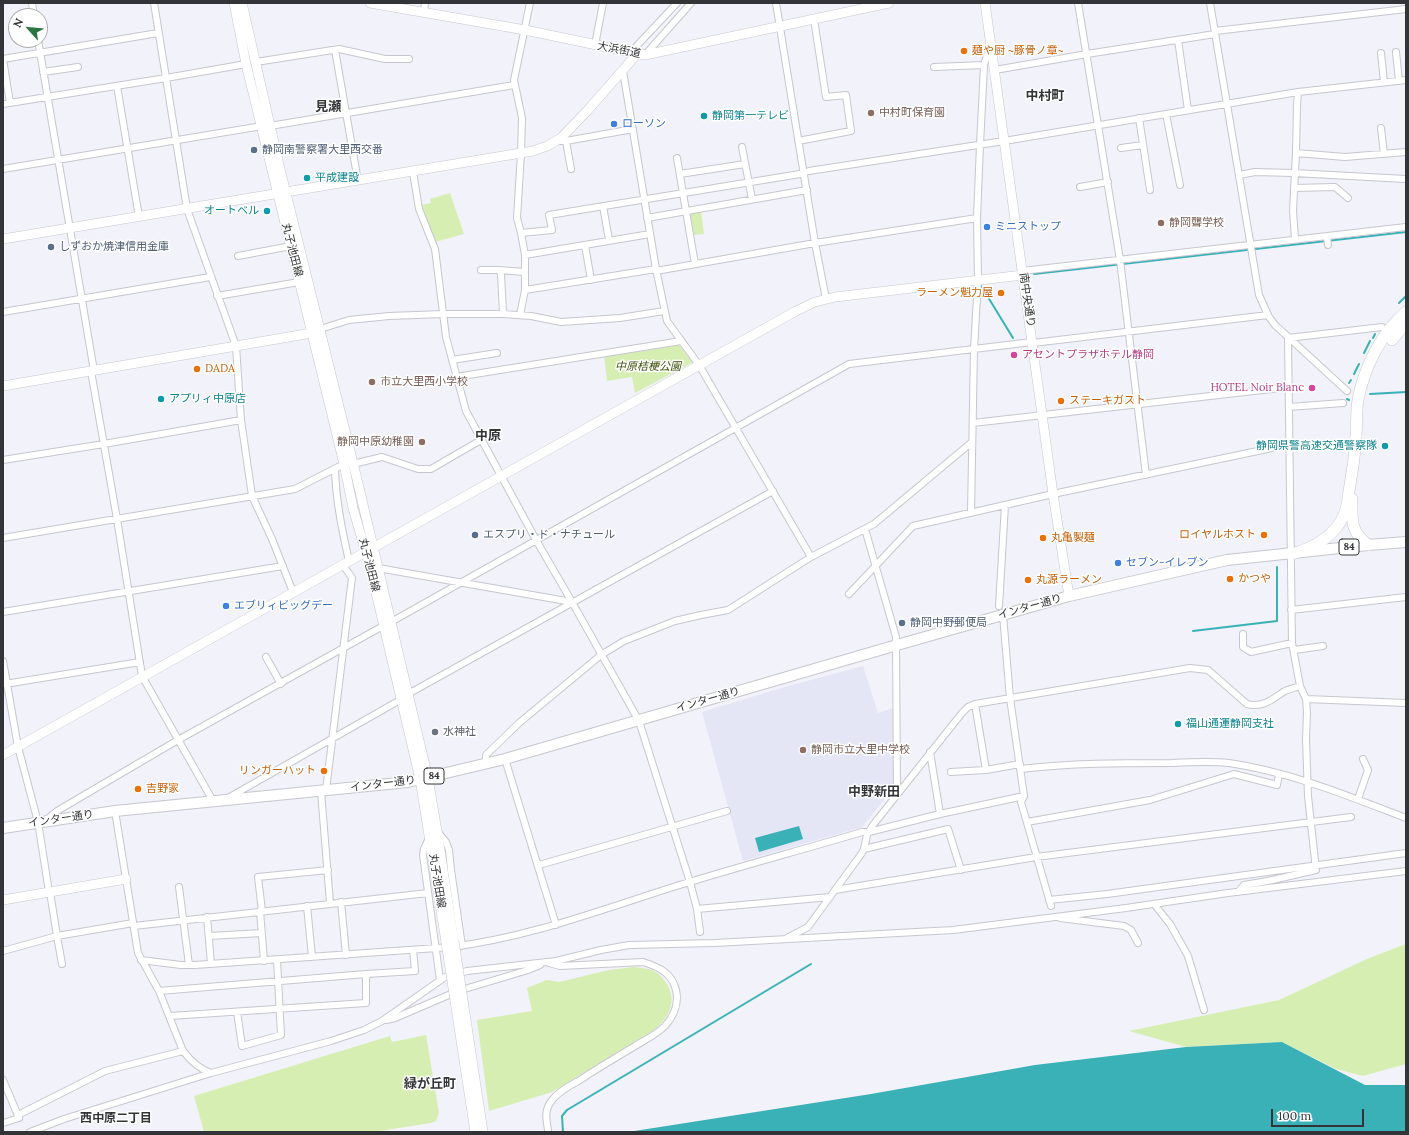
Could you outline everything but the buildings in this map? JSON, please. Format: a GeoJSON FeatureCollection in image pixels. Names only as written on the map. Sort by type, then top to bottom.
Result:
{"type":"FeatureCollection","features":[{"type":"Feature","properties":{"kind":"highway"},"geometry":{"type":"LineString","coordinates":[[1356,447],[1358,401],[1362,381],[1379,347],[1391,328],[1406,312]]}},
{"type":"Feature","properties":{"kind":"highway"},"geometry":{"type":"LineString","coordinates":[[1292,554],[1315,545],[1326,537],[1341,521],[1346,506],[1368,382],[1381,356],[1396,334],[1406,323]]}},
{"type":"Feature","properties":{"kind":"highway"},"geometry":{"type":"LineString","coordinates":[[1352,475],[1352,520],[1354,529],[1357,535],[1368,545]]}},
{"type":"Feature","properties":{"kind":"main road","name":"インター通り"},"geometry":{"type":"LineString","coordinates":[[3,828],[115,811],[408,782],[424,779],[505,759],[639,721],[896,645],[1001,611],[1227,560],[1406,542]]}},
{"type":"Feature","properties":{"kind":"street"},"geometry":{"type":"LineString","coordinates":[[154,3],[187,209],[210,278],[236,346],[241,420],[252,496],[293,592]]}},
{"type":"Feature","properties":{"kind":"street","name":"丸子池田線"},"geometry":{"type":"LineString","coordinates":[[234,3],[246,64],[266,126],[348,464],[353,508],[378,568],[400,700],[424,779]]}},
{"type":"Feature","properties":{"kind":"street","name":"丸子池田線"},"geometry":{"type":"LineString","coordinates":[[242,3],[256,62],[266,126]]}},
{"type":"Feature","properties":{"kind":"street","name":"大浜街道"},"geometry":{"type":"LineString","coordinates":[[370,3],[424,7],[638,54],[779,27],[889,3]]}},
{"type":"Feature","properties":{"kind":"street"},"geometry":{"type":"LineString","coordinates":[[520,315],[525,290],[525,255],[517,218],[522,118],[514,80],[530,3]]}},
{"type":"Feature","properties":{"kind":"street"},"geometry":{"type":"LineString","coordinates":[[595,45],[602,3]]}},
{"type":"Feature","properties":{"kind":"street"},"geometry":{"type":"LineString","coordinates":[[3,239],[521,154],[540,149],[556,141],[570,129],[638,54],[677,3]]}},
{"type":"Feature","properties":{"kind":"street"},"geometry":{"type":"LineString","coordinates":[[638,54],[691,3]]}},
{"type":"Feature","properties":{"kind":"street"},"geometry":{"type":"LineString","coordinates":[[776,3],[815,243],[826,299]]}},
{"type":"Feature","properties":{"kind":"street","name":"南中央通り"},"geometry":{"type":"LineString","coordinates":[[985,3],[1053,494],[1069,596]]}},
{"type":"Feature","properties":{"kind":"street"},"geometry":{"type":"LineString","coordinates":[[1078,3],[1120,263],[1146,475]]}},
{"type":"Feature","properties":{"kind":"street"},"geometry":{"type":"LineString","coordinates":[[1210,3],[1259,295],[1275,325],[1347,391]]}},
{"type":"Feature","properties":{"kind":"street"},"geometry":{"type":"LineString","coordinates":[[994,70],[1178,40],[1215,32],[1406,9]]}},
{"type":"Feature","properties":{"kind":"street"},"geometry":{"type":"LineString","coordinates":[[798,141],[852,131],[846,95],[826,98],[814,19]]}},
{"type":"Feature","properties":{"kind":"street"},"geometry":{"type":"LineString","coordinates":[[10,103],[3,59],[158,33]]}},
{"type":"Feature","properties":{"kind":"street"},"geometry":{"type":"LineString","coordinates":[[1178,40],[1188,110]]}},
{"type":"Feature","properties":{"kind":"street"},"geometry":{"type":"LineString","coordinates":[[971,513],[974,349],[978,280],[977,218],[980,145],[984,65],[991,43]]}},
{"type":"Feature","properties":{"kind":"street"},"geometry":{"type":"LineString","coordinates":[[39,48],[42,72],[82,299],[92,371],[142,676],[178,740],[218,801],[400,700]]}},
{"type":"Feature","properties":{"kind":"street"},"geometry":{"type":"LineString","coordinates":[[256,62],[339,49],[385,59],[409,59]]}},
{"type":"Feature","properties":{"kind":"street"},"geometry":{"type":"LineString","coordinates":[[335,50],[358,181]]}},
{"type":"Feature","properties":{"kind":"street"},"geometry":{"type":"LineString","coordinates":[[521,233],[552,230],[549,215],[1298,92],[1403,81],[1396,52]]}},
{"type":"Feature","properties":{"kind":"street"},"geometry":{"type":"LineString","coordinates":[[1381,53],[1384,82]]}},
{"type":"Feature","properties":{"kind":"street"},"geometry":{"type":"LineString","coordinates":[[3,104],[47,98],[246,64]]}},
{"type":"Feature","properties":{"kind":"street"},"geometry":{"type":"LineString","coordinates":[[934,67],[984,65]]}},
{"type":"Feature","properties":{"kind":"street"},"geometry":{"type":"LineString","coordinates":[[42,72],[78,67]]}},
{"type":"Feature","properties":{"kind":"street"},"geometry":{"type":"LineString","coordinates":[[623,71],[656,270],[667,321],[699,365],[811,557]]}},
{"type":"Feature","properties":{"kind":"street"},"geometry":{"type":"LineString","coordinates":[[3,169],[514,85]]}},
{"type":"Feature","properties":{"kind":"street"},"geometry":{"type":"LineString","coordinates":[[117,86],[139,217]]}},
{"type":"Feature","properties":{"kind":"street"},"geometry":{"type":"LineString","coordinates":[[1295,240],[1293,211],[1298,92]]}},
{"type":"Feature","properties":{"kind":"street"},"geometry":{"type":"LineString","coordinates":[[1166,114],[1180,185]]}},
{"type":"Feature","properties":{"kind":"street"},"geometry":{"type":"LineString","coordinates":[[1139,118],[1150,190]]}},
{"type":"Feature","properties":{"kind":"street"},"geometry":{"type":"LineString","coordinates":[[1381,128],[1384,154]]}},
{"type":"Feature","properties":{"kind":"street"},"geometry":{"type":"LineString","coordinates":[[556,141],[566,141],[633,129]]}},
{"type":"Feature","properties":{"kind":"street"},"geometry":{"type":"LineString","coordinates":[[566,141],[571,169]]}},
{"type":"Feature","properties":{"kind":"street"},"geometry":{"type":"LineString","coordinates":[[1121,148],[1143,145]]}},
{"type":"Feature","properties":{"kind":"street"},"geometry":{"type":"LineString","coordinates":[[742,147],[752,199]]}},
{"type":"Feature","properties":{"kind":"street"},"geometry":{"type":"LineString","coordinates":[[1296,154],[1345,157],[1406,152]]}},
{"type":"Feature","properties":{"kind":"street"},"geometry":{"type":"LineString","coordinates":[[678,158],[695,264]]}},
{"type":"Feature","properties":{"kind":"street"},"geometry":{"type":"LineString","coordinates":[[680,174],[745,164]]}},
{"type":"Feature","properties":{"kind":"street"},"geometry":{"type":"LineString","coordinates":[[413,172],[419,209],[435,249],[446,337],[466,411],[536,540],[639,721],[690,882],[697,909],[700,932]]}},
{"type":"Feature","properties":{"kind":"street"},"geometry":{"type":"LineString","coordinates":[[1239,175],[1255,172],[1406,179]]}},
{"type":"Feature","properties":{"kind":"street"},"geometry":{"type":"LineString","coordinates":[[1080,188],[1108,182]]}},
{"type":"Feature","properties":{"kind":"street"},"geometry":{"type":"LineString","coordinates":[[1294,188],[1335,187],[1348,198]]}},
{"type":"Feature","properties":{"kind":"street"},"geometry":{"type":"LineString","coordinates":[[647,218],[807,190]]}},
{"type":"Feature","properties":{"kind":"street","name":"丸子池田線"},"geometry":{"type":"LineString","coordinates":[[282,193],[299,282],[316,331]]}},
{"type":"Feature","properties":{"kind":"street"},"geometry":{"type":"LineString","coordinates":[[603,206],[609,240]]}},
{"type":"Feature","properties":{"kind":"street"},"geometry":{"type":"LineString","coordinates":[[525,290],[977,218]]}},
{"type":"Feature","properties":{"kind":"street"},"geometry":{"type":"LineString","coordinates":[[3,755],[796,311],[826,299],[1023,273],[1120,263],[1251,245],[1406,227]]}},
{"type":"Feature","properties":{"kind":"street"},"geometry":{"type":"LineString","coordinates":[[525,255],[650,234]]}},
{"type":"Feature","properties":{"kind":"street"},"geometry":{"type":"LineString","coordinates":[[1327,236],[1328,245]]}},
{"type":"Feature","properties":{"kind":"street"},"geometry":{"type":"LineString","coordinates":[[585,245],[591,280]]}},
{"type":"Feature","properties":{"kind":"street"},"geometry":{"type":"LineString","coordinates":[[238,256],[291,246]]}},
{"type":"Feature","properties":{"kind":"street"},"geometry":{"type":"LineString","coordinates":[[481,270],[524,272]]}},
{"type":"Feature","properties":{"kind":"street"},"geometry":{"type":"LineString","coordinates":[[499,270],[501,274],[503,314]]}},
{"type":"Feature","properties":{"kind":"street"},"geometry":{"type":"LineString","coordinates":[[3,312],[210,278]]}},
{"type":"Feature","properties":{"kind":"street"},"geometry":{"type":"LineString","coordinates":[[217,296],[299,282]]}},
{"type":"Feature","properties":{"kind":"street"},"geometry":{"type":"LineString","coordinates":[[3,386],[316,331],[349,320],[390,316],[503,314],[520,315],[560,322],[620,318],[664,311]]}},
{"type":"Feature","properties":{"kind":"street"},"geometry":{"type":"LineString","coordinates":[[42,821],[178,740],[281,684],[850,364],[1268,314]]}},
{"type":"Feature","properties":{"kind":"street"},"geometry":{"type":"LineString","coordinates":[[1288,338],[1382,327]]}},
{"type":"Feature","properties":{"kind":"street"},"geometry":{"type":"LineString","coordinates":[[1238,892],[1244,885],[1316,870],[1307,781],[1306,699],[1300,686],[1292,643],[1291,444],[1288,338]]}},
{"type":"Feature","properties":{"kind":"street"},"geometry":{"type":"LineString","coordinates":[[456,377],[681,341]]}},
{"type":"Feature","properties":{"kind":"street"},"geometry":{"type":"LineString","coordinates":[[452,360],[497,352]]}},
{"type":"Feature","properties":{"kind":"street"},"geometry":{"type":"LineString","coordinates":[[973,423],[1289,387]]}},
{"type":"Feature","properties":{"kind":"street"},"geometry":{"type":"LineString","coordinates":[[1289,407],[1342,403]]}},
{"type":"Feature","properties":{"kind":"street"},"geometry":{"type":"LineString","coordinates":[[3,460],[241,420]]}},
{"type":"Feature","properties":{"kind":"street"},"geometry":{"type":"LineString","coordinates":[[3,538],[295,489],[348,464],[382,458],[418,469],[430,469],[481,440]]}},
{"type":"Feature","properties":{"kind":"street"},"geometry":{"type":"LineString","coordinates":[[486,764],[486,755],[519,723],[601,655],[624,641],[675,621],[728,610],[811,557],[874,524],[972,442]]}},
{"type":"Feature","properties":{"kind":"street"},"geometry":{"type":"LineString","coordinates":[[849,594],[912,526],[1053,494],[1291,444]]}},
{"type":"Feature","properties":{"kind":"street"},"geometry":{"type":"LineString","coordinates":[[330,903],[324,790],[333,738],[352,578],[346,563],[336,494],[335,470]]}},
{"type":"Feature","properties":{"kind":"street"},"geometry":{"type":"LineString","coordinates":[[408,694],[773,492]]}},
{"type":"Feature","properties":{"kind":"street"},"geometry":{"type":"LineString","coordinates":[[1005,505],[1001,611],[1010,698],[1024,796],[1022,802],[1036,858],[1051,906]]}},
{"type":"Feature","properties":{"kind":"street"},"geometry":{"type":"LineString","coordinates":[[865,529],[896,636],[897,794]]}},
{"type":"Feature","properties":{"kind":"street","name":"丸子池田線"},"geometry":{"type":"LineString","coordinates":[[370,550],[387,624],[408,694],[434,836],[483,1132]]}},
{"type":"Feature","properties":{"kind":"street"},"geometry":{"type":"LineString","coordinates":[[3,612],[283,566]]}},
{"type":"Feature","properties":{"kind":"street"},"geometry":{"type":"LineString","coordinates":[[378,568],[572,602]]}},
{"type":"Feature","properties":{"kind":"street"},"geometry":{"type":"LineString","coordinates":[[1291,610],[1406,598]]}},
{"type":"Feature","properties":{"kind":"street"},"geometry":{"type":"LineString","coordinates":[[1243,634],[1243,647],[1251,652],[1292,643]]}},
{"type":"Feature","properties":{"kind":"street"},"geometry":{"type":"LineString","coordinates":[[1294,650],[1323,646]]}},
{"type":"Feature","properties":{"kind":"street"},"geometry":{"type":"LineString","coordinates":[[266,657],[281,684]]}},
{"type":"Feature","properties":{"kind":"street"},"geometry":{"type":"LineString","coordinates":[[3,660],[5,684],[18,747],[42,821],[50,892],[62,964]]}},
{"type":"Feature","properties":{"kind":"street"},"geometry":{"type":"LineString","coordinates":[[5,684],[140,662]]}},
{"type":"Feature","properties":{"kind":"street"},"geometry":{"type":"LineString","coordinates":[[785,939],[808,927],[864,849],[867,835],[873,825],[930,752],[968,707],[975,704],[1190,668],[1208,670],[1247,704],[1252,705],[1268,703],[1286,690],[1300,686]]}},
{"type":"Feature","properties":{"kind":"street"},"geometry":{"type":"LineString","coordinates":[[1306,699],[1406,703]]}},
{"type":"Feature","properties":{"kind":"street"},"geometry":{"type":"LineString","coordinates":[[975,704],[986,770]]}},
{"type":"Feature","properties":{"kind":"street"},"geometry":{"type":"LineString","coordinates":[[930,752],[940,814]]}},
{"type":"Feature","properties":{"kind":"street"},"geometry":{"type":"LineString","coordinates":[[505,759],[539,865],[556,925]]}},
{"type":"Feature","properties":{"kind":"street"},"geometry":{"type":"LineString","coordinates":[[1358,799],[1368,770],[1362,760]]}},
{"type":"Feature","properties":{"kind":"street"},"geometry":{"type":"LineString","coordinates":[[951,772],[1098,763],[1173,763],[1199,761],[1230,763],[1307,781],[1406,818]]}},
{"type":"Feature","properties":{"kind":"street"},"geometry":{"type":"LineString","coordinates":[[1027,822],[1150,800],[1234,774],[1277,785],[1279,774]]}},
{"type":"Feature","properties":{"kind":"street"},"geometry":{"type":"LineString","coordinates":[[141,960],[181,965],[211,964],[413,950],[462,946],[486,942],[556,925],[690,882],[862,832],[869,832],[940,814],[1024,796]]}},
{"type":"Feature","properties":{"kind":"street"},"geometry":{"type":"LineString","coordinates":[[115,811],[138,953],[159,991],[183,1051],[188,1059],[211,1073]]}},
{"type":"Feature","properties":{"kind":"street"},"geometry":{"type":"LineString","coordinates":[[539,865],[673,828],[727,811]]}},
{"type":"Feature","properties":{"kind":"street"},"geometry":{"type":"LineString","coordinates":[[835,890],[1036,858],[1351,817]]}},
{"type":"Feature","properties":{"kind":"street"},"geometry":{"type":"LineString","coordinates":[[864,849],[948,829],[961,870]]}},
{"type":"Feature","properties":{"kind":"street"},"geometry":{"type":"LineString","coordinates":[[440,980],[423,855],[429,839],[434,836],[446,842],[449,850],[462,946]]}},
{"type":"Feature","properties":{"kind":"street","name":"丸子池田線"},"geometry":{"type":"LineString","coordinates":[[434,836],[475,1132]]}},
{"type":"Feature","properties":{"kind":"street"},"geometry":{"type":"LineString","coordinates":[[1049,900],[1107,894],[1406,853]]}},
{"type":"Feature","properties":{"kind":"street"},"geometry":{"type":"LineString","coordinates":[[264,961],[258,877],[328,870]]}},
{"type":"Feature","properties":{"kind":"street"},"geometry":{"type":"LineString","coordinates":[[30,1132],[64,1119],[211,1073],[331,1041],[364,1030],[384,1020],[440,980],[467,971],[546,962],[628,945],[715,943],[952,930],[1406,871]]}},
{"type":"Feature","properties":{"kind":"street"},"geometry":{"type":"LineString","coordinates":[[3,900],[126,879]]}},
{"type":"Feature","properties":{"kind":"street"},"geometry":{"type":"LineString","coordinates":[[179,887],[189,965]]}},
{"type":"Feature","properties":{"kind":"street"},"geometry":{"type":"LineString","coordinates":[[3,951],[57,936],[133,924],[183,920],[428,893]]}},
{"type":"Feature","properties":{"kind":"street"},"geometry":{"type":"LineString","coordinates":[[697,909],[830,897]]}},
{"type":"Feature","properties":{"kind":"street"},"geometry":{"type":"LineString","coordinates":[[341,902],[346,955]]}},
{"type":"Feature","properties":{"kind":"street"},"geometry":{"type":"LineString","coordinates":[[1165,917],[1166,902]]}},
{"type":"Feature","properties":{"kind":"street"},"geometry":{"type":"LineString","coordinates":[[1154,904],[1170,924],[1188,956],[1204,1010]]}},
{"type":"Feature","properties":{"kind":"street"},"geometry":{"type":"LineString","coordinates":[[307,906],[312,957]]}},
{"type":"Feature","properties":{"kind":"street"},"geometry":{"type":"LineString","coordinates":[[207,917],[211,964]]}},
{"type":"Feature","properties":{"kind":"street"},"geometry":{"type":"LineString","coordinates":[[1055,917],[1124,926],[1131,930],[1138,943]]}},
{"type":"Feature","properties":{"kind":"street"},"geometry":{"type":"LineString","coordinates":[[209,936],[262,933]]}},
{"type":"Feature","properties":{"kind":"street"},"geometry":{"type":"LineString","coordinates":[[159,991],[415,971],[413,950]]}},
{"type":"Feature","properties":{"kind":"street"},"geometry":{"type":"LineString","coordinates":[[237,1012],[242,1046],[282,1035],[277,960]]}},
{"type":"Feature","properties":{"kind":"street"},"geometry":{"type":"LineString","coordinates":[[384,1020],[395,1018],[458,991],[528,970],[546,962],[560,966],[644,962],[655,965],[664,970],[671,977],[677,994],[677,1003],[674,1012],[664,1027],[567,1088],[554,1098],[548,1106],[546,1115],[548,1130]]}},
{"type":"Feature","properties":{"kind":"street"},"geometry":{"type":"LineString","coordinates":[[170,1016],[366,1003],[366,974]]}},
{"type":"Feature","properties":{"kind":"street"},"geometry":{"type":"LineString","coordinates":[[18,1114],[105,1071],[183,1051]]}},
{"type":"Feature","properties":{"kind":"street"},"geometry":{"type":"LineString","coordinates":[[3,1080],[19,1118],[3,1123]]}},
{"type":"Feature","properties":{"kind":"shaded area","name":"静岡市立大里中学校"},"geometry":{"type":"Polygon","coordinates":[[[863,666],[878,713],[893,708],[893,786],[888,795],[862,827],[743,861],[702,712],[788,686],[863,666]]]}},
{"type":"Feature","properties":{"kind":"green space"},"geometry":{"type":"Polygon","coordinates":[[[450,193],[464,234],[435,242],[422,205],[431,203],[430,199],[450,193]]]}},
{"type":"Feature","properties":{"kind":"green space"},"geometry":{"type":"Polygon","coordinates":[[[701,211],[704,234],[694,235],[690,213],[701,211]]]}},
{"type":"Feature","properties":{"kind":"green space","name":"中原桔梗公園"},"geometry":{"type":"Polygon","coordinates":[[[678,344],[693,362],[635,393],[632,377],[607,381],[604,356],[678,344]]]}},
{"type":"Feature","properties":{"kind":"green space"},"geometry":{"type":"Polygon","coordinates":[[[1406,944],[1406,1064],[1363,1076],[1336,1069],[1282,1042],[1186,1047],[1129,1031],[1279,1000],[1367,959],[1406,944]]]}},
{"type":"Feature","properties":{"kind":"green space"},"geometry":{"type":"Polygon","coordinates":[[[634,967],[648,969],[655,972],[662,977],[671,992],[672,998],[670,1010],[654,1030],[552,1092],[489,1111],[477,1020],[532,1011],[527,988],[547,980],[559,982],[609,970],[634,967]]]}},
{"type":"Feature","properties":{"kind":"green space"},"geometry":{"type":"Polygon","coordinates":[[[426,1035],[439,1113],[436,1121],[373,1132],[204,1132],[194,1096],[390,1036],[392,1042],[426,1035]]]}},
{"type":"Feature","properties":{"kind":"water"},"geometry":{"type":"Polygon","coordinates":[[[799,826],[803,839],[759,852],[755,838],[799,826]]]}},
{"type":"Feature","properties":{"kind":"water"},"geometry":{"type":"Polygon","coordinates":[[[1282,1042],[1365,1085],[1406,1085],[1406,1132],[628,1132],[871,1094],[1035,1065],[1186,1047],[1282,1042]]]}},
{"type":"Feature","properties":{"kind":"waterway"},"geometry":{"type":"LineString","coordinates":[[1034,274],[1406,232]]}},
{"type":"Feature","properties":{"kind":"waterway"},"geometry":{"type":"LineString","coordinates":[[980,284],[1013,338]]}},
{"type":"Feature","properties":{"kind":"waterway"},"geometry":{"type":"LineString","coordinates":[[1399,303],[1406,296]]}},
{"type":"Feature","properties":{"kind":"waterway"},"geometry":{"type":"LineString","coordinates":[[1373,338],[1375,334]]}},
{"type":"Feature","properties":{"kind":"waterway"},"geometry":{"type":"LineString","coordinates":[[1364,353],[1370,341]]}},
{"type":"Feature","properties":{"kind":"waterway"},"geometry":{"type":"LineString","coordinates":[[1354,374],[1359,364]]}},
{"type":"Feature","properties":{"kind":"waterway"},"geometry":{"type":"LineString","coordinates":[[1370,394],[1406,392]]}},
{"type":"Feature","properties":{"kind":"waterway"},"geometry":{"type":"LineString","coordinates":[[1193,631],[1277,621],[1277,567]]}},
{"type":"Feature","properties":{"kind":"waterway"},"geometry":{"type":"LineString","coordinates":[[563,1132],[562,1116],[567,1110],[811,964]]}},
{"type":"Feature","properties":{"kind":"waterway"},"geometry":{"type":"LineString","coordinates":[[105,1132],[122,1132]]}},
{"type":"Feature","properties":{"kind":"place","name":"麺や厨 ~豚骨ノ章~"},"geometry":{"type":"Point","coordinates":[964,51]}},
{"type":"Feature","properties":{"kind":"place","name":"中村町保育園"},"geometry":{"type":"Point","coordinates":[871,113]}},
{"type":"Feature","properties":{"kind":"place","name":"静岡第一テレビ"},"geometry":{"type":"Point","coordinates":[704,116]}},
{"type":"Feature","properties":{"kind":"place","name":"ローソン"},"geometry":{"type":"Point","coordinates":[614,124]}},
{"type":"Feature","properties":{"kind":"place","name":"静岡南警察署大里西交番"},"geometry":{"type":"Point","coordinates":[254,150]}},
{"type":"Feature","properties":{"kind":"place","name":"平成建設"},"geometry":{"type":"Point","coordinates":[307,178]}},
{"type":"Feature","properties":{"kind":"place","name":"オートベル"},"geometry":{"type":"Point","coordinates":[267,211]}},
{"type":"Feature","properties":{"kind":"place","name":"静岡聾学校"},"geometry":{"type":"Point","coordinates":[1161,223]}},
{"type":"Feature","properties":{"kind":"place","name":"ミニストップ"},"geometry":{"type":"Point","coordinates":[987,227]}},
{"type":"Feature","properties":{"kind":"place","name":"しずおか焼津信用金庫"},"geometry":{"type":"Point","coordinates":[51,247]}},
{"type":"Feature","properties":{"kind":"place","name":"ラーメン魁力屋"},"geometry":{"type":"Point","coordinates":[1001,293]}},
{"type":"Feature","properties":{"kind":"place","name":"アセントプラザホテル静岡"},"geometry":{"type":"Point","coordinates":[1014,355]}},
{"type":"Feature","properties":{"kind":"place","name":"DADA"},"geometry":{"type":"Point","coordinates":[197,369]}},
{"type":"Feature","properties":{"kind":"place","name":"市立大里西小学校"},"geometry":{"type":"Point","coordinates":[372,382]}},
{"type":"Feature","properties":{"kind":"place","name":"HOTEL Noir Blanc"},"geometry":{"type":"Point","coordinates":[1312,388]}},
{"type":"Feature","properties":{"kind":"place","name":"アプリィ中原店"},"geometry":{"type":"Point","coordinates":[161,399]}},
{"type":"Feature","properties":{"kind":"place","name":"ステーキガスト"},"geometry":{"type":"Point","coordinates":[1061,401]}},
{"type":"Feature","properties":{"kind":"place","name":"静岡中原幼稚園"},"geometry":{"type":"Point","coordinates":[422,442]}},
{"type":"Feature","properties":{"kind":"place","name":"静岡県警高速交通警察隊"},"geometry":{"type":"Point","coordinates":[1385,446]}},
{"type":"Feature","properties":{"kind":"place","name":"エスプリ・ド・ナチュール"},"geometry":{"type":"Point","coordinates":[475,535]}},
{"type":"Feature","properties":{"kind":"place","name":"ロイヤルホスト"},"geometry":{"type":"Point","coordinates":[1264,535]}},
{"type":"Feature","properties":{"kind":"place","name":"丸亀製麺"},"geometry":{"type":"Point","coordinates":[1043,538]}},
{"type":"Feature","properties":{"kind":"place","name":"セブン-イレブン"},"geometry":{"type":"Point","coordinates":[1118,563]}},
{"type":"Feature","properties":{"kind":"place","name":"かつや"},"geometry":{"type":"Point","coordinates":[1230,579]}},
{"type":"Feature","properties":{"kind":"place","name":"丸源ラーメン"},"geometry":{"type":"Point","coordinates":[1028,580]}},
{"type":"Feature","properties":{"kind":"place","name":"エブリィビッグデー"},"geometry":{"type":"Point","coordinates":[226,606]}},
{"type":"Feature","properties":{"kind":"place","name":"静岡中野郵便局"},"geometry":{"type":"Point","coordinates":[902,623]}},
{"type":"Feature","properties":{"kind":"place","name":"福山通運静岡支社"},"geometry":{"type":"Point","coordinates":[1178,724]}},
{"type":"Feature","properties":{"kind":"place","name":"水神社"},"geometry":{"type":"Point","coordinates":[435,732]}},
{"type":"Feature","properties":{"kind":"place","name":"静岡市立大里中学校"},"geometry":{"type":"Point","coordinates":[803,750]}},
{"type":"Feature","properties":{"kind":"place","name":"リンガーハット"},"geometry":{"type":"Point","coordinates":[324,771]}},
{"type":"Feature","properties":{"kind":"place","name":"吉野家"},"geometry":{"type":"Point","coordinates":[138,789]}},
{"type":"Feature","properties":{"kind":"district","name":"中村町"},"geometry":{"type":"Point","coordinates":[1045,96]}},
{"type":"Feature","properties":{"kind":"district","name":"見瀬"},"geometry":{"type":"Point","coordinates":[328,107]}},
{"type":"Feature","properties":{"kind":"district","name":"中原"},"geometry":{"type":"Point","coordinates":[488,436]}},
{"type":"Feature","properties":{"kind":"district","name":"中野新田"},"geometry":{"type":"Point","coordinates":[874,792]}},
{"type":"Feature","properties":{"kind":"district","name":"緑が丘町"},"geometry":{"type":"Point","coordinates":[430,1084]}},
{"type":"Feature","properties":{"kind":"district","name":"西中原二丁目"},"geometry":{"type":"Point","coordinates":[116,1119]}}]}
